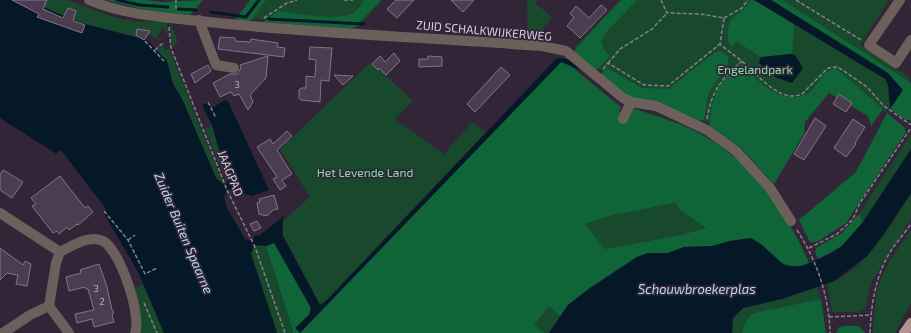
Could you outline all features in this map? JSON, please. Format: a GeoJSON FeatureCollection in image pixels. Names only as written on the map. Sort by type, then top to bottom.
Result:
{"type":"FeatureCollection","features":[{"type":"Feature","properties":{"kind":"main road"},"geometry":{"type":"LineString","coordinates":[[904,333],[911,323]]}},
{"type":"Feature","properties":{"kind":"street","name":"ZUID SCHALKWIJKERWEG"},"geometry":{"type":"LineString","coordinates":[[90,0],[127,11],[169,18],[255,26],[549,47],[566,51],[595,77],[631,102],[656,106],[705,129],[736,151],[770,188],[791,221]]}},
{"type":"Feature","properties":{"kind":"street"},"geometry":{"type":"LineString","coordinates":[[900,0],[869,45],[896,62],[911,40]]}},
{"type":"Feature","properties":{"kind":"street"},"geometry":{"type":"LineString","coordinates":[[199,20],[216,66],[234,68]]}},
{"type":"Feature","properties":{"kind":"street"},"geometry":{"type":"LineString","coordinates":[[623,119],[631,102]]}},
{"type":"Feature","properties":{"kind":"street"},"geometry":{"type":"LineString","coordinates":[[0,213],[60,252]]}},
{"type":"Feature","properties":{"kind":"street"},"geometry":{"type":"LineString","coordinates":[[69,333],[49,306],[56,263],[60,252],[92,239],[103,241],[113,252],[132,291],[138,327],[135,333]]}},
{"type":"Feature","properties":{"kind":"street"},"geometry":{"type":"LineString","coordinates":[[3,333],[30,315],[49,306]]}},
{"type":"Feature","properties":{"kind":"path"},"geometry":{"type":"LineString","coordinates":[[255,26],[266,16],[287,3],[297,0]]}},
{"type":"Feature","properties":{"kind":"path"},"geometry":{"type":"LineString","coordinates":[[344,0],[353,0]]}},
{"type":"Feature","properties":{"kind":"path"},"geometry":{"type":"LineString","coordinates":[[661,0],[667,13]]}},
{"type":"Feature","properties":{"kind":"path"},"geometry":{"type":"LineString","coordinates":[[796,0],[869,45]]}},
{"type":"Feature","properties":{"kind":"path"},"geometry":{"type":"LineString","coordinates":[[595,77],[620,49],[652,29],[667,13],[700,14],[724,18],[742,8],[747,1]]}},
{"type":"Feature","properties":{"kind":"path","name":"JAAGPAD"},"geometry":{"type":"LineString","coordinates":[[169,18],[171,48],[224,183],[255,247],[285,333]]}},
{"type":"Feature","properties":{"kind":"path"},"geometry":{"type":"LineString","coordinates":[[608,63],[644,85],[668,86],[720,44],[724,18]]}},
{"type":"Feature","properties":{"kind":"path"},"geometry":{"type":"LineString","coordinates":[[145,41],[164,61]]}},
{"type":"Feature","properties":{"kind":"path"},"geometry":{"type":"LineString","coordinates":[[155,50],[164,42]]}},
{"type":"Feature","properties":{"kind":"path"},"geometry":{"type":"LineString","coordinates":[[720,44],[742,61],[770,87],[791,96],[802,94],[828,68],[838,67],[867,87],[884,106],[911,125]]}},
{"type":"Feature","properties":{"kind":"path"},"geometry":{"type":"LineString","coordinates":[[705,129],[710,104],[717,86],[742,61]]}},
{"type":"Feature","properties":{"kind":"path"},"geometry":{"type":"LineString","coordinates":[[208,102],[216,118]]}},
{"type":"Feature","properties":{"kind":"path"},"geometry":{"type":"LineString","coordinates":[[809,248],[837,234],[853,219],[860,203],[911,128]]}},
{"type":"Feature","properties":{"kind":"path"},"geometry":{"type":"LineString","coordinates":[[104,211],[128,240],[145,274],[157,268]]}},
{"type":"Feature","properties":{"kind":"path"},"geometry":{"type":"LineString","coordinates":[[791,221],[809,248],[826,295],[830,333]]}},
{"type":"Feature","properties":{"kind":"path"},"geometry":{"type":"LineString","coordinates":[[870,333],[871,315],[877,280],[888,254],[911,224]]}},
{"type":"Feature","properties":{"kind":"path"},"geometry":{"type":"LineString","coordinates":[[128,240],[135,235]]}},
{"type":"Feature","properties":{"kind":"path"},"geometry":{"type":"LineString","coordinates":[[132,291],[138,294],[144,302],[157,333]]}},
{"type":"Feature","properties":{"kind":"path"},"geometry":{"type":"LineString","coordinates":[[829,317],[871,315]]}},
{"type":"Feature","properties":{"kind":"green space"},"geometry":{"type":"Polygon","coordinates":[[[27,0],[67,0],[117,18],[139,22],[166,21],[169,37],[163,27],[157,36],[161,41],[150,35],[139,39],[78,22],[27,0]]]}},
{"type":"Feature","properties":{"kind":"green space"},"geometry":{"type":"Polygon","coordinates":[[[106,0],[145,0],[163,2],[203,0],[190,15],[150,11],[106,0]]]}},
{"type":"Feature","properties":{"kind":"green space"},"geometry":{"type":"Polygon","coordinates":[[[250,0],[266,0],[250,21],[235,20],[250,0]]]}},
{"type":"Feature","properties":{"kind":"green space"},"geometry":{"type":"Polygon","coordinates":[[[254,0],[383,0],[357,28],[256,19],[250,21],[254,0]]]}},
{"type":"Feature","properties":{"kind":"green space"},"geometry":{"type":"Polygon","coordinates":[[[364,0],[381,0],[352,29],[263,22],[279,11],[326,17],[344,16],[356,11],[364,0]]]}},
{"type":"Feature","properties":{"kind":"green space"},"geometry":{"type":"Polygon","coordinates":[[[527,0],[538,0],[535,3],[552,17],[532,42],[528,41],[527,0]]]}},
{"type":"Feature","properties":{"kind":"green space","name":"Engelandpark"},"geometry":{"type":"Polygon","coordinates":[[[620,0],[889,0],[860,45],[911,78],[890,105],[890,109],[888,107],[885,112],[832,73],[772,177],[720,128],[678,110],[628,95],[575,47],[620,0]]]}},
{"type":"Feature","properties":{"kind":"green space"},"geometry":{"type":"Polygon","coordinates":[[[621,0],[637,0],[606,32],[601,42],[604,50],[610,56],[599,68],[593,71],[572,53],[621,0]]]}},
{"type":"Feature","properties":{"kind":"green space"},"geometry":{"type":"Polygon","coordinates":[[[751,0],[754,0],[794,24],[792,54],[761,57],[736,41],[732,47],[729,41],[728,33],[731,19],[742,11],[751,0]]]}},
{"type":"Feature","properties":{"kind":"green space"},"geometry":{"type":"Polygon","coordinates":[[[771,0],[782,0],[911,83],[911,120],[906,120],[890,109],[902,90],[888,73],[771,0]]]}},
{"type":"Feature","properties":{"kind":"green space"},"geometry":{"type":"Polygon","coordinates":[[[170,22],[178,41],[172,48],[170,22]]]}},
{"type":"Feature","properties":{"kind":"green space"},"geometry":{"type":"Polygon","coordinates":[[[163,44],[166,51],[169,48],[223,184],[216,178],[182,99],[173,84],[167,61],[157,51],[163,44]]]}},
{"type":"Feature","properties":{"kind":"green space"},"geometry":{"type":"Polygon","coordinates":[[[720,51],[728,57],[727,66],[709,92],[704,119],[701,121],[679,112],[626,97],[600,78],[602,73],[607,68],[642,88],[669,89],[714,53],[720,51]]]}},
{"type":"Feature","properties":{"kind":"green space","name":"Het Levende Land"},"geometry":{"type":"Polygon","coordinates":[[[371,62],[413,101],[395,119],[444,154],[472,122],[486,132],[326,301],[320,305],[283,236],[283,221],[310,197],[280,149],[371,62]]]}},
{"type":"Feature","properties":{"kind":"green space"},"geometry":{"type":"Polygon","coordinates":[[[561,62],[567,63],[621,107],[619,111],[628,116],[633,108],[675,122],[699,133],[734,157],[750,172],[778,206],[790,225],[809,263],[800,266],[784,264],[751,238],[730,241],[712,246],[684,247],[668,253],[648,253],[637,257],[590,288],[568,305],[560,316],[549,306],[534,325],[545,333],[293,333],[266,246],[274,243],[311,308],[309,315],[304,319],[300,332],[561,62]],[[675,203],[609,216],[585,224],[605,249],[681,235],[706,228],[681,211],[675,203]]]}},
{"type":"Feature","properties":{"kind":"green space"},"geometry":{"type":"Polygon","coordinates":[[[742,65],[773,92],[788,97],[797,97],[808,93],[825,74],[836,68],[883,109],[871,126],[868,116],[829,93],[805,122],[804,134],[774,184],[741,148],[710,126],[713,102],[717,91],[723,81],[742,65]]]}},
{"type":"Feature","properties":{"kind":"green space"},"geometry":{"type":"Polygon","coordinates":[[[887,113],[905,128],[906,132],[846,223],[817,242],[810,242],[799,220],[856,172],[887,113]]]}},
{"type":"Feature","properties":{"kind":"green space"},"geometry":{"type":"Polygon","coordinates":[[[212,125],[227,178],[227,183],[205,129],[212,125]]]}},
{"type":"Feature","properties":{"kind":"green space"},"geometry":{"type":"Polygon","coordinates":[[[911,134],[911,149],[863,222],[859,214],[911,134]]]}},
{"type":"Feature","properties":{"kind":"green space"},"geometry":{"type":"Polygon","coordinates":[[[911,193],[911,219],[872,281],[865,309],[856,312],[832,312],[827,284],[854,269],[865,258],[876,246],[911,193]]]}},
{"type":"Feature","properties":{"kind":"green space"},"geometry":{"type":"Polygon","coordinates":[[[676,203],[681,211],[706,228],[681,235],[605,249],[585,224],[609,216],[676,203]]]}},
{"type":"Feature","properties":{"kind":"green space"},"geometry":{"type":"Polygon","coordinates":[[[859,214],[863,222],[842,246],[818,259],[815,251],[817,247],[842,233],[859,214]]]}},
{"type":"Feature","properties":{"kind":"green space"},"geometry":{"type":"Polygon","coordinates":[[[911,230],[911,303],[895,333],[873,333],[878,288],[882,277],[886,267],[911,230]]]}},
{"type":"Feature","properties":{"kind":"green space"},"geometry":{"type":"Polygon","coordinates":[[[254,245],[266,246],[294,330],[293,333],[277,333],[251,254],[254,245]]]}},
{"type":"Feature","properties":{"kind":"green space"},"geometry":{"type":"Polygon","coordinates":[[[144,284],[164,333],[140,333],[140,321],[135,288],[144,284]]]}},
{"type":"Feature","properties":{"kind":"green space"},"geometry":{"type":"Polygon","coordinates":[[[817,287],[821,299],[753,313],[742,333],[732,333],[733,318],[743,308],[782,299],[817,287]]]}},
{"type":"Feature","properties":{"kind":"green space"},"geometry":{"type":"Polygon","coordinates":[[[821,299],[826,333],[742,333],[746,321],[753,313],[821,299]]]}},
{"type":"Feature","properties":{"kind":"green space"},"geometry":{"type":"Polygon","coordinates":[[[549,305],[560,316],[549,333],[545,333],[533,325],[549,305]]]}},
{"type":"Feature","properties":{"kind":"green space"},"geometry":{"type":"Polygon","coordinates":[[[859,326],[865,333],[836,333],[839,327],[859,326]]]}},
{"type":"Feature","properties":{"kind":"water","name":"Zuider Buiten Spaarne"},"geometry":{"type":"Polygon","coordinates":[[[0,0],[27,0],[78,22],[147,40],[167,61],[173,84],[182,99],[216,178],[223,184],[227,183],[227,178],[212,125],[202,105],[208,102],[212,108],[225,100],[228,101],[269,190],[252,196],[227,189],[224,197],[227,208],[245,239],[253,241],[254,236],[260,235],[284,216],[282,228],[283,236],[320,305],[326,301],[557,58],[567,59],[583,71],[561,62],[300,333],[295,328],[309,315],[311,308],[274,243],[266,246],[254,245],[251,254],[277,333],[164,333],[138,272],[103,212],[55,153],[0,118],[0,0]]]}},
{"type":"Feature","properties":{"kind":"water"},"geometry":{"type":"Polygon","coordinates":[[[754,0],[771,0],[888,73],[903,90],[890,109],[888,85],[885,79],[754,0]]]}},
{"type":"Feature","properties":{"kind":"water"},"geometry":{"type":"Polygon","coordinates":[[[790,54],[795,55],[803,68],[792,83],[775,77],[759,63],[761,57],[790,54]]]}},
{"type":"Feature","properties":{"kind":"water","name":"Schouwbroekerplas"},"geometry":{"type":"Polygon","coordinates":[[[911,149],[911,193],[882,237],[867,256],[834,281],[782,299],[743,308],[733,318],[732,333],[549,333],[568,305],[590,288],[637,257],[648,253],[668,253],[684,247],[712,246],[730,241],[751,238],[761,244],[784,265],[792,267],[802,266],[830,254],[842,246],[863,222],[911,149]]]}},
{"type":"Feature","properties":{"kind":"pier"},"geometry":{"type":"Polygon","coordinates":[[[61,150],[106,209],[102,212],[55,154],[61,150]]]}},
{"type":"Feature","properties":{"kind":"building"},"geometry":{"type":"Polygon","coordinates":[[[12,0],[47,0],[43,9],[63,18],[68,8],[76,11],[73,21],[85,25],[82,33],[37,17],[39,14],[12,0]]]}},
{"type":"Feature","properties":{"kind":"building"},"geometry":{"type":"Polygon","coordinates":[[[396,0],[414,0],[397,18],[387,9],[396,0]]]}},
{"type":"Feature","properties":{"kind":"building"},"geometry":{"type":"Polygon","coordinates":[[[451,0],[474,0],[463,12],[451,0]]]}},
{"type":"Feature","properties":{"kind":"building"},"geometry":{"type":"Polygon","coordinates":[[[601,5],[607,10],[580,38],[567,26],[574,17],[570,14],[576,6],[589,18],[601,5]]]}},
{"type":"Feature","properties":{"kind":"building"},"geometry":{"type":"Polygon","coordinates":[[[137,29],[150,31],[144,40],[136,35],[137,29]]]}},
{"type":"Feature","properties":{"kind":"building"},"geometry":{"type":"Polygon","coordinates":[[[220,37],[235,38],[235,41],[250,42],[251,39],[278,43],[277,47],[285,48],[284,57],[218,49],[220,37]]]}},
{"type":"Feature","properties":{"kind":"building"},"geometry":{"type":"Polygon","coordinates":[[[310,47],[332,48],[329,81],[321,80],[320,102],[301,100],[299,98],[299,90],[301,88],[306,88],[306,76],[315,77],[316,60],[309,59],[310,47]]]}},
{"type":"Feature","properties":{"kind":"building"},"geometry":{"type":"Polygon","coordinates":[[[394,53],[400,61],[386,75],[372,64],[380,56],[385,62],[394,53]]]}},
{"type":"Feature","properties":{"kind":"building"},"geometry":{"type":"Polygon","coordinates":[[[268,56],[266,78],[250,95],[253,102],[248,110],[239,94],[234,96],[231,92],[220,97],[213,83],[230,74],[237,74],[241,68],[240,65],[268,56]]]}},
{"type":"Feature","properties":{"kind":"building"},"geometry":{"type":"Polygon","coordinates":[[[428,56],[442,57],[442,66],[419,67],[419,59],[428,59],[428,56]]]}},
{"type":"Feature","properties":{"kind":"building"},"geometry":{"type":"Polygon","coordinates":[[[208,65],[211,71],[195,83],[191,74],[208,65]]]}},
{"type":"Feature","properties":{"kind":"building"},"geometry":{"type":"Polygon","coordinates":[[[501,67],[510,75],[475,112],[467,104],[501,67]]]}},
{"type":"Feature","properties":{"kind":"building"},"geometry":{"type":"Polygon","coordinates":[[[334,75],[353,76],[343,85],[334,75]]]}},
{"type":"Feature","properties":{"kind":"building"},"geometry":{"type":"Polygon","coordinates":[[[839,94],[852,103],[846,112],[833,104],[839,94]]]}},
{"type":"Feature","properties":{"kind":"building"},"geometry":{"type":"Polygon","coordinates":[[[815,118],[826,126],[804,160],[794,154],[815,118]]]}},
{"type":"Feature","properties":{"kind":"building"},"geometry":{"type":"Polygon","coordinates":[[[853,119],[865,127],[855,143],[856,144],[846,157],[834,148],[853,119]]]}},
{"type":"Feature","properties":{"kind":"building"},"geometry":{"type":"Polygon","coordinates":[[[287,131],[292,136],[277,150],[292,174],[282,180],[286,186],[280,190],[273,179],[277,177],[257,147],[270,139],[273,144],[287,131]]]}},
{"type":"Feature","properties":{"kind":"building"},"geometry":{"type":"Polygon","coordinates":[[[3,170],[23,182],[12,198],[0,190],[0,175],[3,170]]]}},
{"type":"Feature","properties":{"kind":"building"},"geometry":{"type":"Polygon","coordinates":[[[60,176],[85,208],[88,206],[93,212],[78,225],[77,224],[69,230],[67,227],[59,234],[57,231],[53,233],[32,206],[36,204],[31,198],[60,176]]]}},
{"type":"Feature","properties":{"kind":"building"},"geometry":{"type":"Polygon","coordinates":[[[274,195],[278,209],[273,210],[267,216],[259,214],[257,203],[260,202],[259,199],[274,195]]]}},
{"type":"Feature","properties":{"kind":"building"},"geometry":{"type":"Polygon","coordinates":[[[257,221],[261,228],[254,231],[250,224],[257,221]]]}},
{"type":"Feature","properties":{"kind":"building"},"geometry":{"type":"Polygon","coordinates":[[[0,248],[23,265],[25,261],[31,264],[27,286],[16,284],[18,275],[7,273],[0,280],[0,248]]]}},
{"type":"Feature","properties":{"kind":"building"},"geometry":{"type":"Polygon","coordinates":[[[99,264],[107,287],[112,310],[114,312],[112,314],[114,322],[94,327],[92,319],[77,323],[75,314],[94,310],[88,289],[85,287],[69,291],[66,277],[81,273],[80,270],[99,264]]]}},
{"type":"Feature","properties":{"kind":"waterway"},"geometry":{"type":"LineString","coordinates":[[117,0],[140,5],[168,7]]}},
{"type":"Feature","properties":{"kind":"waterway"},"geometry":{"type":"LineString","coordinates":[[211,12],[246,17],[259,0]]}},
{"type":"Feature","properties":{"kind":"waterway"},"geometry":{"type":"LineString","coordinates":[[178,9],[196,10]]}},
{"type":"Feature","properties":{"kind":"waterway"},"geometry":{"type":"LineString","coordinates":[[269,19],[364,24]]}}]}
